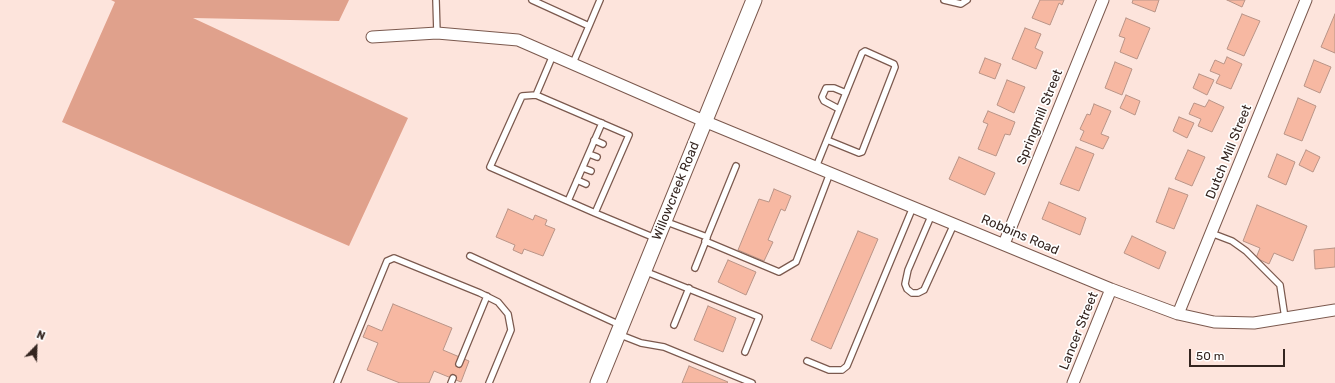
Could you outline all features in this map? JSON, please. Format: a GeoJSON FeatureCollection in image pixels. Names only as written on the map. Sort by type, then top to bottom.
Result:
{"type":"FeatureCollection","features":[{"type":"Feature","properties":{"kind":"main road","name":"Willowcreek Road"},"geometry":{"type":"LineString","coordinates":[[598,383],[754,0]]}},
{"type":"Feature","properties":{"kind":"street","name":"Springmill Street"},"geometry":{"type":"LineString","coordinates":[[1004,244],[1103,0]]}},
{"type":"Feature","properties":{"kind":"street","name":"Dutch Mill Street"},"geometry":{"type":"LineString","coordinates":[[1178,314],[1306,0]]}},
{"type":"Feature","properties":{"kind":"street","name":"Robbins Road"},"geometry":{"type":"LineString","coordinates":[[372,37],[437,33],[518,40],[704,121],[1111,289],[1178,314],[1214,322],[1254,323],[1335,310]]}},
{"type":"Feature","properties":{"kind":"street","name":"Lancer Street"},"geometry":{"type":"LineString","coordinates":[[1073,383],[1111,289]]}},
{"type":"Feature","properties":{"kind":"lane"},"geometry":{"type":"LineString","coordinates":[[436,0],[437,33]]}},
{"type":"Feature","properties":{"kind":"lane"},"geometry":{"type":"LineString","coordinates":[[532,0],[589,26]]}},
{"type":"Feature","properties":{"kind":"lane"},"geometry":{"type":"LineString","coordinates":[[573,63],[600,0]]}},
{"type":"Feature","properties":{"kind":"lane"},"geometry":{"type":"LineString","coordinates":[[944,0],[961,4],[967,0]]}},
{"type":"Feature","properties":{"kind":"lane"},"geometry":{"type":"LineString","coordinates":[[816,167],[839,109],[864,52],[895,65],[862,152],[859,154],[827,140]]}},
{"type":"Feature","properties":{"kind":"lane"},"geometry":{"type":"LineString","coordinates":[[536,95],[553,55]]}},
{"type":"Feature","properties":{"kind":"lane"},"geometry":{"type":"LineString","coordinates":[[839,109],[824,101],[822,97],[826,88],[834,88],[846,93]]}},
{"type":"Feature","properties":{"kind":"lane"},"geometry":{"type":"LineString","coordinates":[[596,213],[607,178],[619,150],[629,135],[536,95],[522,96],[490,167],[596,213],[656,238]]}},
{"type":"Feature","properties":{"kind":"lane"},"geometry":{"type":"LineString","coordinates":[[568,201],[602,123]]}},
{"type":"Feature","properties":{"kind":"lane"},"geometry":{"type":"LineString","coordinates":[[594,140],[603,144]]}},
{"type":"Feature","properties":{"kind":"lane"},"geometry":{"type":"LineString","coordinates":[[589,154],[597,157]]}},
{"type":"Feature","properties":{"kind":"lane"},"geometry":{"type":"LineString","coordinates":[[695,268],[736,166]]}},
{"type":"Feature","properties":{"kind":"lane"},"geometry":{"type":"LineString","coordinates":[[582,168],[591,171]]}},
{"type":"Feature","properties":{"kind":"lane"},"geometry":{"type":"LineString","coordinates":[[664,220],[779,272],[796,262],[830,173]]}},
{"type":"Feature","properties":{"kind":"lane"},"geometry":{"type":"LineString","coordinates":[[577,180],[586,184]]}},
{"type":"Feature","properties":{"kind":"lane"},"geometry":{"type":"LineString","coordinates":[[807,361],[829,370],[842,370],[847,366],[914,207]]}},
{"type":"Feature","properties":{"kind":"lane"},"geometry":{"type":"LineString","coordinates":[[932,214],[908,270],[905,284],[907,289],[912,293],[918,293],[924,290],[954,224]]}},
{"type":"Feature","properties":{"kind":"lane"},"geometry":{"type":"LineString","coordinates":[[1211,232],[1232,241],[1246,251],[1280,284],[1285,318]]}},
{"type":"Feature","properties":{"kind":"lane"},"geometry":{"type":"LineString","coordinates":[[470,256],[619,330],[641,343],[664,347],[752,383]]}},
{"type":"Feature","properties":{"kind":"lane"},"geometry":{"type":"LineString","coordinates":[[337,383],[387,261],[394,258],[487,296],[498,302],[508,314],[511,330],[489,383]]}},
{"type":"Feature","properties":{"kind":"lane"},"geometry":{"type":"LineString","coordinates":[[644,271],[759,317],[745,352]]}},
{"type":"Feature","properties":{"kind":"lane"},"geometry":{"type":"LineString","coordinates":[[674,325],[688,288]]}},
{"type":"Feature","properties":{"kind":"lane"},"geometry":{"type":"LineString","coordinates":[[459,364],[487,296]]}},
{"type":"Feature","properties":{"kind":"shaded area"},"geometry":{"type":"Polygon","coordinates":[[[111,0],[349,0],[339,21],[193,18],[408,118],[349,246],[62,122],[115,2],[111,0]]]}},
{"type":"Feature","properties":{"kind":"building"},"geometry":{"type":"Polygon","coordinates":[[[1040,0],[1064,0],[1062,5],[1059,3],[1050,25],[1032,18],[1040,0]]]}},
{"type":"Feature","properties":{"kind":"building"},"geometry":{"type":"Polygon","coordinates":[[[1133,0],[1159,0],[1155,12],[1132,3],[1133,0]]]}},
{"type":"Feature","properties":{"kind":"building"},"geometry":{"type":"Polygon","coordinates":[[[1227,0],[1245,0],[1242,7],[1227,0]]]}},
{"type":"Feature","properties":{"kind":"building"},"geometry":{"type":"Polygon","coordinates":[[[1242,14],[1260,21],[1244,56],[1227,49],[1242,14]]]}},
{"type":"Feature","properties":{"kind":"building"},"geometry":{"type":"Polygon","coordinates":[[[1335,14],[1335,53],[1321,47],[1335,14]]]}},
{"type":"Feature","properties":{"kind":"building"},"geometry":{"type":"Polygon","coordinates":[[[1126,18],[1150,28],[1137,59],[1120,52],[1125,38],[1119,36],[1126,18]]]}},
{"type":"Feature","properties":{"kind":"building"},"geometry":{"type":"Polygon","coordinates":[[[1025,28],[1041,34],[1035,48],[1043,52],[1036,69],[1012,59],[1025,28]]]}},
{"type":"Feature","properties":{"kind":"building"},"geometry":{"type":"Polygon","coordinates":[[[1227,57],[1242,64],[1231,89],[1216,83],[1220,75],[1210,71],[1215,60],[1224,64],[1227,57]]]}},
{"type":"Feature","properties":{"kind":"building"},"geometry":{"type":"Polygon","coordinates":[[[985,58],[1001,64],[995,79],[979,73],[985,58]]]}},
{"type":"Feature","properties":{"kind":"building"},"geometry":{"type":"Polygon","coordinates":[[[1314,60],[1331,67],[1320,93],[1304,86],[1314,60]]]}},
{"type":"Feature","properties":{"kind":"building"},"geometry":{"type":"Polygon","coordinates":[[[1115,62],[1132,69],[1122,95],[1105,88],[1115,62]]]}},
{"type":"Feature","properties":{"kind":"building"},"geometry":{"type":"Polygon","coordinates":[[[1199,74],[1214,80],[1207,95],[1193,88],[1199,74]]]}},
{"type":"Feature","properties":{"kind":"building"},"geometry":{"type":"Polygon","coordinates":[[[1007,80],[1025,87],[1014,113],[997,105],[1007,80]]]}},
{"type":"Feature","properties":{"kind":"building"},"geometry":{"type":"Polygon","coordinates":[[[1126,95],[1140,101],[1135,115],[1120,108],[1126,95]]]}},
{"type":"Feature","properties":{"kind":"building"},"geometry":{"type":"Polygon","coordinates":[[[1298,98],[1316,106],[1302,141],[1284,134],[1298,98]]]}},
{"type":"Feature","properties":{"kind":"building"},"geometry":{"type":"Polygon","coordinates":[[[1209,100],[1224,107],[1212,132],[1198,126],[1201,119],[1189,114],[1194,103],[1205,107],[1209,100]]]}},
{"type":"Feature","properties":{"kind":"building"},"geometry":{"type":"Polygon","coordinates":[[[1094,104],[1111,111],[1101,134],[1109,137],[1103,149],[1080,140],[1084,131],[1080,129],[1087,114],[1090,115],[1094,104]]]}},
{"type":"Feature","properties":{"kind":"building"},"geometry":{"type":"Polygon","coordinates":[[[988,111],[1015,122],[1010,135],[1005,134],[996,156],[978,149],[988,124],[983,122],[988,111]]]}},
{"type":"Feature","properties":{"kind":"building"},"geometry":{"type":"Polygon","coordinates":[[[1179,117],[1194,123],[1187,138],[1173,131],[1179,117]]]}},
{"type":"Feature","properties":{"kind":"building"},"geometry":{"type":"Polygon","coordinates":[[[1076,147],[1094,154],[1079,191],[1060,184],[1076,147]]]}},
{"type":"Feature","properties":{"kind":"building"},"geometry":{"type":"Polygon","coordinates":[[[1188,150],[1205,157],[1192,186],[1175,179],[1188,150]]]}},
{"type":"Feature","properties":{"kind":"building"},"geometry":{"type":"Polygon","coordinates":[[[1306,150],[1320,157],[1313,172],[1299,165],[1306,150]]]}},
{"type":"Feature","properties":{"kind":"building"},"geometry":{"type":"Polygon","coordinates":[[[1277,154],[1295,162],[1286,185],[1268,177],[1277,154]]]}},
{"type":"Feature","properties":{"kind":"building"},"geometry":{"type":"Polygon","coordinates":[[[959,157],[995,173],[985,195],[949,179],[959,157]]]}},
{"type":"Feature","properties":{"kind":"building"},"geometry":{"type":"Polygon","coordinates":[[[1169,188],[1188,195],[1174,229],[1156,222],[1169,188]]]}},
{"type":"Feature","properties":{"kind":"building"},"geometry":{"type":"Polygon","coordinates":[[[774,189],[791,196],[785,211],[781,209],[768,240],[773,242],[764,261],[738,250],[759,199],[769,202],[774,189]]]}},
{"type":"Feature","properties":{"kind":"building"},"geometry":{"type":"Polygon","coordinates":[[[1049,202],[1086,218],[1080,235],[1042,219],[1049,202]]]}},
{"type":"Feature","properties":{"kind":"building"},"geometry":{"type":"Polygon","coordinates":[[[1257,205],[1307,226],[1293,261],[1274,253],[1269,264],[1256,258],[1260,248],[1243,241],[1257,205]]]}},
{"type":"Feature","properties":{"kind":"building"},"geometry":{"type":"Polygon","coordinates":[[[508,209],[533,220],[535,215],[547,220],[545,225],[555,229],[543,256],[524,249],[522,254],[513,250],[515,245],[496,237],[508,209]]]}},
{"type":"Feature","properties":{"kind":"building"},"geometry":{"type":"Polygon","coordinates":[[[858,231],[878,239],[831,349],[811,340],[858,231]]]}},
{"type":"Feature","properties":{"kind":"building"},"geometry":{"type":"Polygon","coordinates":[[[1132,236],[1166,252],[1159,269],[1124,253],[1132,236]]]}},
{"type":"Feature","properties":{"kind":"building"},"geometry":{"type":"Polygon","coordinates":[[[1335,248],[1335,267],[1315,269],[1314,250],[1335,248]]]}},
{"type":"Feature","properties":{"kind":"building"},"geometry":{"type":"Polygon","coordinates":[[[728,260],[756,272],[746,295],[718,282],[728,260]]]}},
{"type":"Feature","properties":{"kind":"building"},"geometry":{"type":"Polygon","coordinates":[[[393,304],[452,328],[443,350],[469,361],[461,382],[434,371],[429,383],[400,383],[367,370],[378,343],[363,337],[368,325],[382,331],[393,304]]]}},
{"type":"Feature","properties":{"kind":"building"},"geometry":{"type":"Polygon","coordinates":[[[708,306],[736,318],[723,352],[694,340],[708,306]]]}},
{"type":"Feature","properties":{"kind":"building"},"geometry":{"type":"Polygon","coordinates":[[[689,366],[728,382],[682,383],[689,366]]]}}]}
